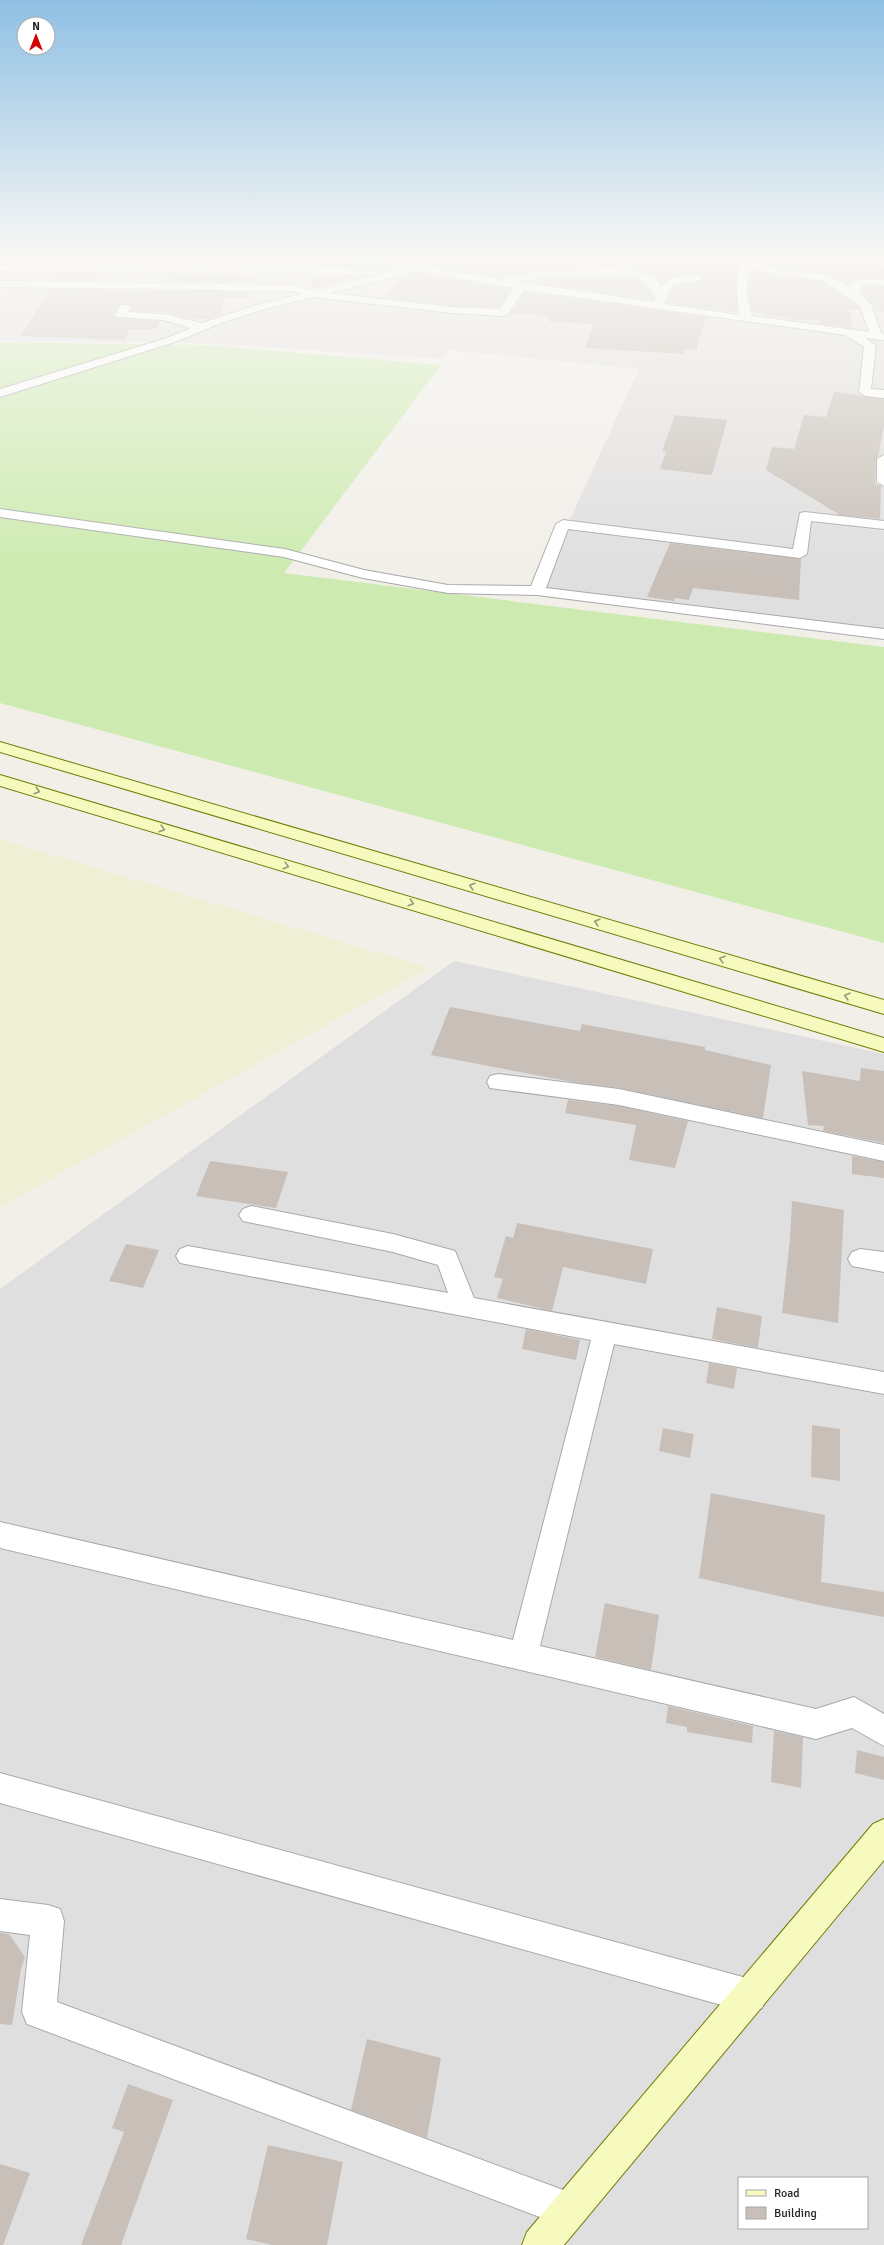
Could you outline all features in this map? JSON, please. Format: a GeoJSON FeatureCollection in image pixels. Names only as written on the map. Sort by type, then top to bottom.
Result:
{"type":"FeatureCollection","features":[{"type":"Feature","properties":{"kind":"main road"},"geometry":{"type":"LineString","coordinates":[[0,747],[884,1007]]}},
{"type":"Feature","properties":{"kind":"main road"},"geometry":{"type":"LineString","coordinates":[[0,780],[884,1045]]}},
{"type":"Feature","properties":{"kind":"main road"},"geometry":{"type":"LineString","coordinates":[[540,2245],[884,1835]]}},
{"type":"Feature","properties":{"kind":"street"},"geometry":{"type":"LineString","coordinates":[[0,393],[99,363]]}},
{"type":"Feature","properties":{"kind":"street"},"geometry":{"type":"LineString","coordinates":[[868,363],[865,392],[884,394]]}},
{"type":"Feature","properties":{"kind":"street"},"geometry":{"type":"LineString","coordinates":[[884,459],[884,482]]}},
{"type":"Feature","properties":{"kind":"street"},"geometry":{"type":"LineString","coordinates":[[0,513],[285,553],[363,574],[448,589],[537,591],[884,634]]}},
{"type":"Feature","properties":{"kind":"street"},"geometry":{"type":"LineString","coordinates":[[537,591],[563,524],[800,554],[805,516],[884,525]]}},
{"type":"Feature","properties":{"kind":"street"},"geometry":{"type":"LineString","coordinates":[[498,1082],[618,1097],[884,1153]]}},
{"type":"Feature","properties":{"kind":"street"},"geometry":{"type":"LineString","coordinates":[[251,1215],[393,1244],[447,1258],[464,1306]]}},
{"type":"Feature","properties":{"kind":"street"},"geometry":{"type":"LineString","coordinates":[[188,1256],[884,1383]]}},
{"type":"Feature","properties":{"kind":"street"},"geometry":{"type":"LineString","coordinates":[[860,1259],[884,1262]]}},
{"type":"Feature","properties":{"kind":"street"},"geometry":{"type":"LineString","coordinates":[[523,1656],[605,1332]]}},
{"type":"Feature","properties":{"kind":"street"},"geometry":{"type":"LineString","coordinates":[[0,1534],[816,1724],[854,1712],[884,1731]]}},
{"type":"Feature","properties":{"kind":"street"},"geometry":{"type":"LineString","coordinates":[[0,1788],[750,1996]]}},
{"type":"Feature","properties":{"kind":"street"},"geometry":{"type":"LineString","coordinates":[[0,1914],[48,1921],[39,2012],[569,2210]]}},
{"type":"Feature","properties":{"kind":"shaded area"},"geometry":{"type":"Polygon","coordinates":[[[577,363],[884,363],[884,634],[537,591],[639,369],[577,363]]]}},
{"type":"Feature","properties":{"kind":"shaded area"},"geometry":{"type":"Polygon","coordinates":[[[454,961],[884,1054],[884,2245],[0,2245],[0,1289],[454,961]]]}},
{"type":"Feature","properties":{"kind":"green space"},"geometry":{"type":"Polygon","coordinates":[[[0,363],[415,363],[441,365],[284,573],[884,647],[884,943],[0,703],[0,363]]]}},
{"type":"Feature","properties":{"kind":"green space"},"geometry":{"type":"Polygon","coordinates":[[[0,839],[429,968],[0,1207],[0,839]]]}},
{"type":"Feature","properties":{"kind":"building"},"geometry":{"type":"Polygon","coordinates":[[[834,392],[884,399],[884,426],[878,457],[876,459],[875,484],[881,486],[880,519],[840,515],[766,470],[772,447],[794,449],[804,415],[826,417],[834,392]]]}},
{"type":"Feature","properties":{"kind":"building"},"geometry":{"type":"Polygon","coordinates":[[[675,415],[727,420],[712,475],[660,469],[666,452],[662,451],[675,415]]]}},
{"type":"Feature","properties":{"kind":"building"},"geometry":{"type":"Polygon","coordinates":[[[670,543],[801,559],[799,600],[693,588],[689,600],[675,598],[674,601],[647,597],[670,543]]]}},
{"type":"Feature","properties":{"kind":"building"},"geometry":{"type":"Polygon","coordinates":[[[450,1007],[580,1031],[582,1024],[705,1047],[705,1050],[771,1065],[763,1118],[619,1088],[573,1082],[431,1055],[450,1007]]]}},
{"type":"Feature","properties":{"kind":"building"},"geometry":{"type":"Polygon","coordinates":[[[861,1068],[884,1071],[884,1143],[823,1131],[824,1126],[808,1125],[802,1071],[860,1081],[861,1068]]]}},
{"type":"Feature","properties":{"kind":"building"},"geometry":{"type":"Polygon","coordinates":[[[568,1100],[619,1106],[688,1121],[675,1168],[629,1160],[636,1125],[565,1113],[568,1100]]]}},
{"type":"Feature","properties":{"kind":"building"},"geometry":{"type":"Polygon","coordinates":[[[852,1156],[884,1162],[884,1178],[852,1174],[852,1156]]]}},
{"type":"Feature","properties":{"kind":"building"},"geometry":{"type":"Polygon","coordinates":[[[210,1161],[288,1172],[276,1208],[196,1196],[210,1161]]]}},
{"type":"Feature","properties":{"kind":"building"},"geometry":{"type":"Polygon","coordinates":[[[792,1201],[844,1210],[838,1323],[782,1313],[790,1239],[792,1201]]]}},
{"type":"Feature","properties":{"kind":"building"},"geometry":{"type":"Polygon","coordinates":[[[517,1223],[653,1249],[646,1284],[563,1267],[552,1311],[497,1298],[503,1279],[494,1277],[506,1236],[513,1238],[517,1223]]]}},
{"type":"Feature","properties":{"kind":"building"},"geometry":{"type":"Polygon","coordinates":[[[126,1244],[159,1250],[143,1288],[109,1281],[126,1244]]]}},
{"type":"Feature","properties":{"kind":"building"},"geometry":{"type":"Polygon","coordinates":[[[717,1307],[762,1316],[758,1348],[712,1339],[717,1307]]]}},
{"type":"Feature","properties":{"kind":"building"},"geometry":{"type":"Polygon","coordinates":[[[526,1329],[580,1340],[576,1360],[522,1349],[526,1329]]]}},
{"type":"Feature","properties":{"kind":"building"},"geometry":{"type":"Polygon","coordinates":[[[709,1363],[737,1368],[734,1389],[706,1383],[709,1363]]]}},
{"type":"Feature","properties":{"kind":"building"},"geometry":{"type":"Polygon","coordinates":[[[812,1425],[840,1429],[840,1481],[811,1477],[812,1425]]]}},
{"type":"Feature","properties":{"kind":"building"},"geometry":{"type":"Polygon","coordinates":[[[663,1428],[694,1434],[690,1458],[659,1451],[663,1428]]]}},
{"type":"Feature","properties":{"kind":"building"},"geometry":{"type":"Polygon","coordinates":[[[711,1493],[825,1515],[821,1582],[884,1592],[884,1617],[823,1606],[699,1578],[711,1493]]]}},
{"type":"Feature","properties":{"kind":"building"},"geometry":{"type":"Polygon","coordinates":[[[605,1603],[659,1615],[651,1670],[595,1657],[605,1603]]]}},
{"type":"Feature","properties":{"kind":"building"},"geometry":{"type":"Polygon","coordinates":[[[668,1706],[753,1726],[752,1743],[687,1732],[687,1727],[666,1723],[668,1706]]]}},
{"type":"Feature","properties":{"kind":"building"},"geometry":{"type":"Polygon","coordinates":[[[774,1731],[803,1737],[801,1788],[771,1782],[774,1731]]]}},
{"type":"Feature","properties":{"kind":"building"},"geometry":{"type":"Polygon","coordinates":[[[857,1750],[884,1757],[884,1780],[855,1773],[857,1750]]]}},
{"type":"Feature","properties":{"kind":"building"},"geometry":{"type":"Polygon","coordinates":[[[0,1933],[9,1934],[25,1957],[21,1969],[12,2025],[0,2024],[0,1933]]]}},
{"type":"Feature","properties":{"kind":"building"},"geometry":{"type":"Polygon","coordinates":[[[367,2039],[441,2058],[427,2138],[351,2110],[367,2039]]]}},
{"type":"Feature","properties":{"kind":"building"},"geometry":{"type":"Polygon","coordinates":[[[128,2084],[173,2100],[121,2245],[81,2245],[124,2132],[112,2128],[128,2084]]]}},
{"type":"Feature","properties":{"kind":"building"},"geometry":{"type":"Polygon","coordinates":[[[268,2145],[343,2162],[327,2245],[272,2245],[246,2239],[268,2145]]]}},
{"type":"Feature","properties":{"kind":"building"},"geometry":{"type":"Polygon","coordinates":[[[0,2164],[30,2173],[3,2245],[0,2245],[0,2164]]]}}]}
